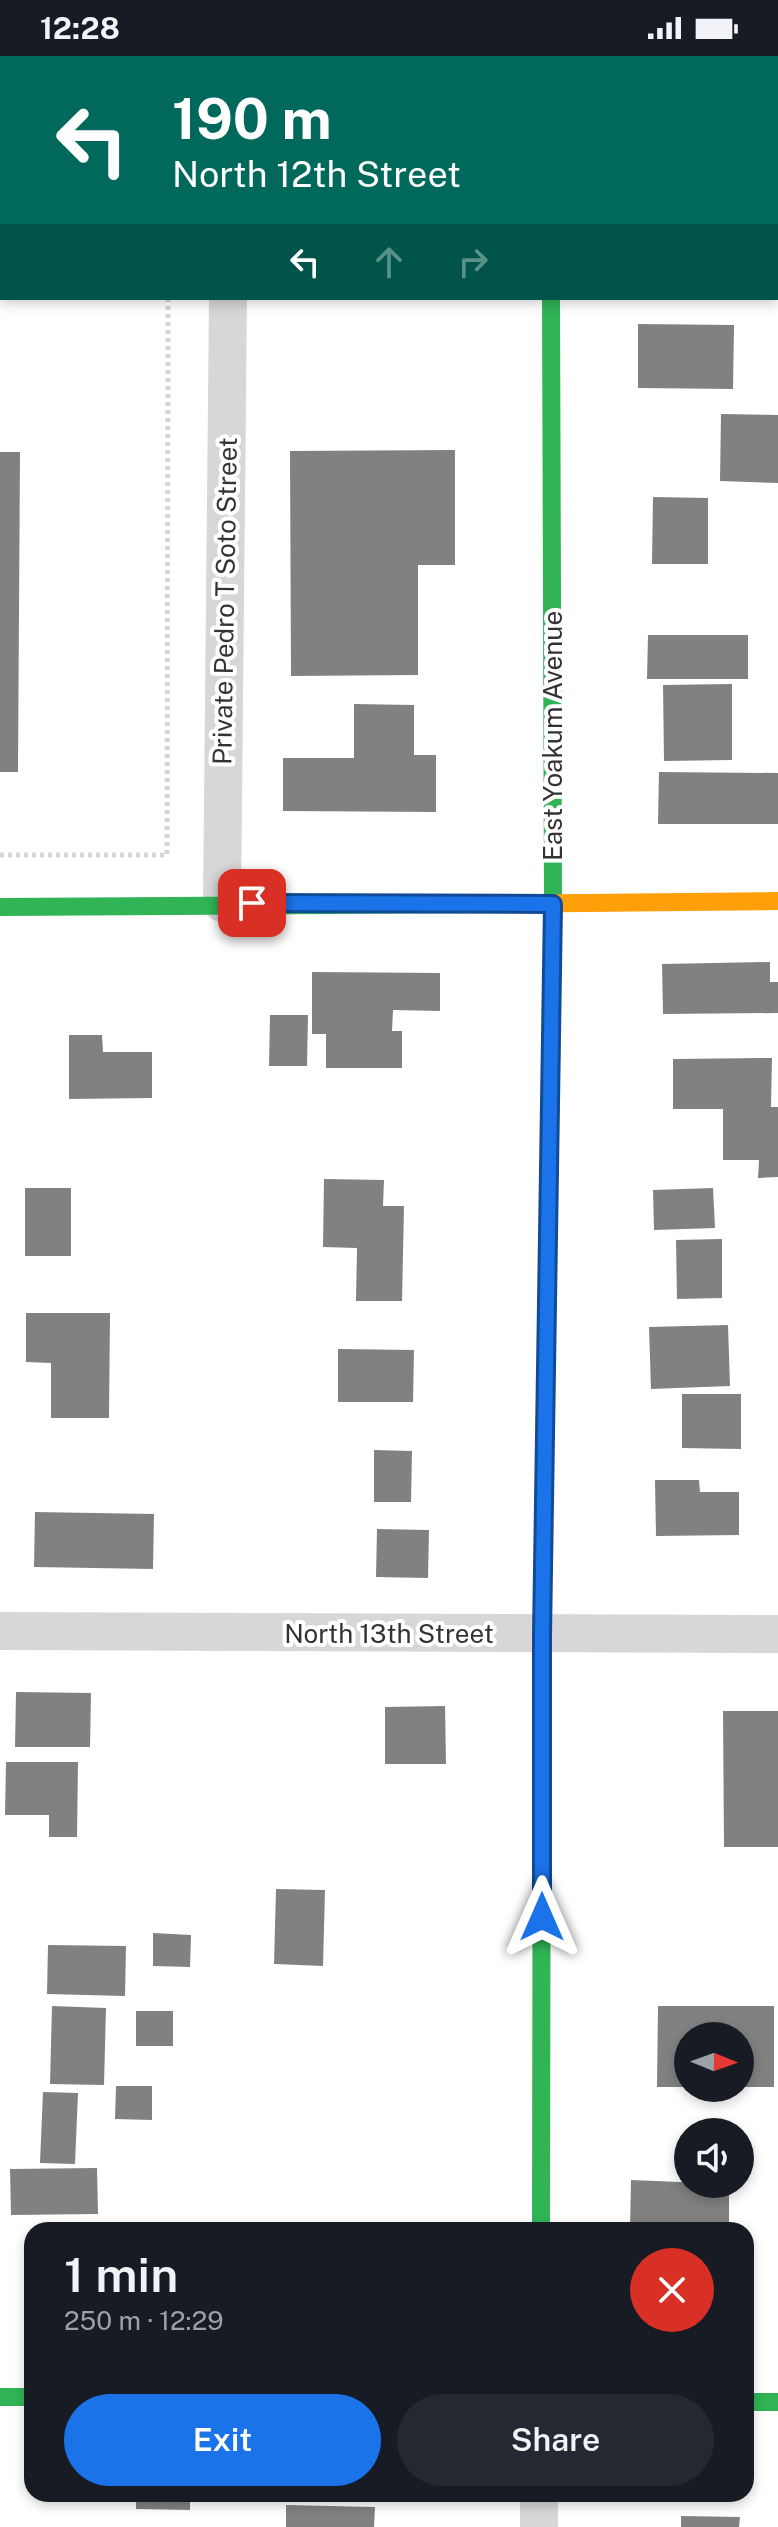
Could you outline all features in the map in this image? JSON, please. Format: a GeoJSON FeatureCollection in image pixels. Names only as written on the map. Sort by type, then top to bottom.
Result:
{"type":"FeatureCollection","features":[{"type":"Feature","properties":{"kind":"street","name":"Private Pedro T Soto Street"},"geometry":{"type":"LineString","coordinates":[[222,903],[228,300]]}},
{"type":"Feature","properties":{"kind":"street","name":"East Yoakum Avenue"},"geometry":{"type":"LineString","coordinates":[[541,2222],[542,1635],[553,904],[551,300]]}},
{"type":"Feature","properties":{"kind":"street"},"geometry":{"type":"LineString","coordinates":[[0,907],[778,901]]}},
{"type":"Feature","properties":{"kind":"street","name":"North 13th Street"},"geometry":{"type":"LineString","coordinates":[[0,1631],[778,1634]]}},
{"type":"Feature","properties":{"kind":"street"},"geometry":{"type":"LineString","coordinates":[[0,2397],[24,2397]]}},
{"type":"Feature","properties":{"kind":"street"},"geometry":{"type":"LineString","coordinates":[[754,2402],[778,2402]]}},
{"type":"Feature","properties":{"kind":"street"},"geometry":{"type":"LineString","coordinates":[[539,2502],[539,2527]]}},
{"type":"Feature","properties":{"kind":"path"},"geometry":{"type":"LineString","coordinates":[[0,855],[167,855],[168,300]]}},
{"type":"Feature","properties":{"kind":"building"},"geometry":{"type":"Polygon","coordinates":[[[638,324],[734,325],[733,389],[638,388],[638,324]]]}},
{"type":"Feature","properties":{"kind":"building"},"geometry":{"type":"Polygon","coordinates":[[[721,414],[778,415],[778,483],[720,481],[721,414]]]}},
{"type":"Feature","properties":{"kind":"building"},"geometry":{"type":"Polygon","coordinates":[[[455,450],[455,565],[418,565],[418,675],[291,676],[290,451],[455,450]]]}},
{"type":"Feature","properties":{"kind":"building"},"geometry":{"type":"Polygon","coordinates":[[[0,452],[20,452],[18,772],[0,772],[0,452]]]}},
{"type":"Feature","properties":{"kind":"building"},"geometry":{"type":"Polygon","coordinates":[[[653,497],[708,498],[708,564],[652,564],[653,497]]]}},
{"type":"Feature","properties":{"kind":"building"},"geometry":{"type":"Polygon","coordinates":[[[648,635],[748,635],[748,679],[647,679],[648,635]]]}},
{"type":"Feature","properties":{"kind":"building"},"geometry":{"type":"Polygon","coordinates":[[[732,684],[732,760],[664,761],[663,685],[732,684]]]}},
{"type":"Feature","properties":{"kind":"building"},"geometry":{"type":"Polygon","coordinates":[[[354,704],[414,705],[414,755],[436,755],[436,812],[283,811],[283,758],[354,758],[354,704]]]}},
{"type":"Feature","properties":{"kind":"building"},"geometry":{"type":"Polygon","coordinates":[[[659,772],[778,773],[778,824],[658,824],[659,772]]]}},
{"type":"Feature","properties":{"kind":"building"},"geometry":{"type":"Polygon","coordinates":[[[770,962],[770,982],[778,982],[778,1013],[663,1014],[662,964],[770,962]]]}},
{"type":"Feature","properties":{"kind":"building"},"geometry":{"type":"Polygon","coordinates":[[[312,972],[440,973],[440,1011],[393,1010],[392,1031],[402,1031],[402,1068],[326,1068],[326,1034],[312,1034],[312,972]]]}},
{"type":"Feature","properties":{"kind":"building"},"geometry":{"type":"Polygon","coordinates":[[[270,1015],[308,1015],[307,1066],[269,1066],[270,1015]]]}},
{"type":"Feature","properties":{"kind":"building"},"geometry":{"type":"Polygon","coordinates":[[[69,1035],[102,1035],[103,1052],[152,1052],[152,1098],[69,1099],[69,1035]]]}},
{"type":"Feature","properties":{"kind":"building"},"geometry":{"type":"Polygon","coordinates":[[[772,1058],[771,1107],[778,1107],[778,1177],[758,1178],[759,1160],[723,1160],[723,1109],[673,1109],[673,1059],[772,1058]]]}},
{"type":"Feature","properties":{"kind":"building"},"geometry":{"type":"Polygon","coordinates":[[[324,1179],[384,1180],[383,1206],[404,1206],[402,1301],[356,1301],[357,1248],[323,1247],[324,1179]]]}},
{"type":"Feature","properties":{"kind":"building"},"geometry":{"type":"Polygon","coordinates":[[[25,1188],[71,1188],[71,1256],[25,1256],[25,1188]]]}},
{"type":"Feature","properties":{"kind":"building"},"geometry":{"type":"Polygon","coordinates":[[[713,1188],[715,1228],[654,1230],[653,1190],[713,1188]]]}},
{"type":"Feature","properties":{"kind":"building"},"geometry":{"type":"Polygon","coordinates":[[[722,1239],[722,1298],[677,1299],[676,1240],[722,1239]]]}},
{"type":"Feature","properties":{"kind":"building"},"geometry":{"type":"Polygon","coordinates":[[[26,1313],[110,1313],[109,1418],[51,1418],[51,1363],[26,1362],[26,1313]]]}},
{"type":"Feature","properties":{"kind":"building"},"geometry":{"type":"Polygon","coordinates":[[[728,1325],[730,1386],[651,1389],[649,1327],[728,1325]]]}},
{"type":"Feature","properties":{"kind":"building"},"geometry":{"type":"Polygon","coordinates":[[[338,1349],[414,1350],[413,1402],[338,1402],[338,1349]]]}},
{"type":"Feature","properties":{"kind":"building"},"geometry":{"type":"Polygon","coordinates":[[[682,1394],[741,1394],[741,1449],[682,1448],[682,1394]]]}},
{"type":"Feature","properties":{"kind":"building"},"geometry":{"type":"Polygon","coordinates":[[[374,1450],[412,1451],[411,1502],[374,1502],[374,1450]]]}},
{"type":"Feature","properties":{"kind":"building"},"geometry":{"type":"Polygon","coordinates":[[[655,1480],[699,1480],[700,1492],[739,1492],[739,1535],[656,1536],[655,1480]]]}},
{"type":"Feature","properties":{"kind":"building"},"geometry":{"type":"Polygon","coordinates":[[[35,1512],[154,1514],[153,1569],[34,1567],[35,1512]]]}},
{"type":"Feature","properties":{"kind":"building"},"geometry":{"type":"Polygon","coordinates":[[[377,1529],[429,1530],[428,1578],[376,1577],[377,1529]]]}},
{"type":"Feature","properties":{"kind":"building"},"geometry":{"type":"Polygon","coordinates":[[[16,1692],[91,1693],[90,1747],[15,1747],[16,1692]]]}},
{"type":"Feature","properties":{"kind":"building"},"geometry":{"type":"Polygon","coordinates":[[[445,1706],[446,1764],[385,1764],[385,1707],[445,1706]]]}},
{"type":"Feature","properties":{"kind":"building"},"geometry":{"type":"Polygon","coordinates":[[[723,1711],[778,1711],[778,1847],[724,1847],[723,1711]]]}},
{"type":"Feature","properties":{"kind":"building"},"geometry":{"type":"Polygon","coordinates":[[[6,1762],[78,1762],[77,1837],[49,1837],[49,1815],[5,1815],[6,1762]]]}},
{"type":"Feature","properties":{"kind":"building"},"geometry":{"type":"Polygon","coordinates":[[[276,1889],[325,1890],[323,1966],[274,1964],[276,1889]]]}},
{"type":"Feature","properties":{"kind":"building"},"geometry":{"type":"Polygon","coordinates":[[[153,1933],[191,1935],[190,1967],[153,1966],[153,1933]]]}},
{"type":"Feature","properties":{"kind":"building"},"geometry":{"type":"Polygon","coordinates":[[[48,1945],[126,1946],[125,1996],[47,1994],[48,1945]]]}},
{"type":"Feature","properties":{"kind":"building"},"geometry":{"type":"Polygon","coordinates":[[[52,2006],[106,2008],[104,2085],[50,2084],[52,2006]]]}},
{"type":"Feature","properties":{"kind":"building"},"geometry":{"type":"Polygon","coordinates":[[[658,2006],[774,2006],[774,2087],[754,2087],[754,2022],[674,2022],[674,2087],[657,2087],[658,2006]]]}},
{"type":"Feature","properties":{"kind":"building"},"geometry":{"type":"Polygon","coordinates":[[[136,2011],[173,2011],[173,2046],[136,2046],[136,2011]]]}},
{"type":"Feature","properties":{"kind":"building"},"geometry":{"type":"Polygon","coordinates":[[[116,2086],[152,2086],[152,2120],[115,2119],[116,2086]]]}},
{"type":"Feature","properties":{"kind":"building"},"geometry":{"type":"Polygon","coordinates":[[[43,2092],[78,2093],[75,2164],[40,2163],[43,2092]]]}},
{"type":"Feature","properties":{"kind":"building"},"geometry":{"type":"Polygon","coordinates":[[[97,2168],[98,2214],[11,2215],[10,2169],[97,2168]]]}},
{"type":"Feature","properties":{"kind":"building"},"geometry":{"type":"Polygon","coordinates":[[[631,2180],[674,2182],[674,2198],[729,2198],[729,2222],[630,2222],[631,2180]]]}},
{"type":"Feature","properties":{"kind":"building"},"geometry":{"type":"Polygon","coordinates":[[[136,2502],[190,2502],[190,2510],[136,2509],[136,2502]]]}},
{"type":"Feature","properties":{"kind":"building"},"geometry":{"type":"Polygon","coordinates":[[[286,2505],[375,2507],[374,2527],[286,2527],[286,2505]]]}},
{"type":"Feature","properties":{"kind":"building"},"geometry":{"type":"Polygon","coordinates":[[[681,2516],[740,2517],[739,2527],[681,2527],[681,2516]]]}},
{"type":"Feature","properties":{"kind":"traffic: fast"},"geometry":{"type":"LineString","coordinates":[[551,300],[551,1064]]}},
{"type":"Feature","properties":{"kind":"traffic: fast"},"geometry":{"type":"LineString","coordinates":[[0,907],[479,904]]}},
{"type":"Feature","properties":{"kind":"traffic: fast"},"geometry":{"type":"LineString","coordinates":[[541,2222],[542,1613]]}},
{"type":"Feature","properties":{"kind":"traffic: fast"},"geometry":{"type":"LineString","coordinates":[[0,2397],[24,2397]]}},
{"type":"Feature","properties":{"kind":"traffic: fast"},"geometry":{"type":"LineString","coordinates":[[754,2402],[778,2402]]}},
{"type":"Feature","properties":{"kind":"traffic: slow"},"geometry":{"type":"LineString","coordinates":[[479,904],[778,901]]}},
{"type":"Feature","properties":{"kind":"traffic: jam"},"geometry":{"type":"LineString","coordinates":[[542,1613],[551,1064]]}},
{"type":"Feature","properties":{"kind":"route"},"geometry":{"type":"LineString","coordinates":[[252,903],[553,904],[542,1635],[542,1917]]}}]}
